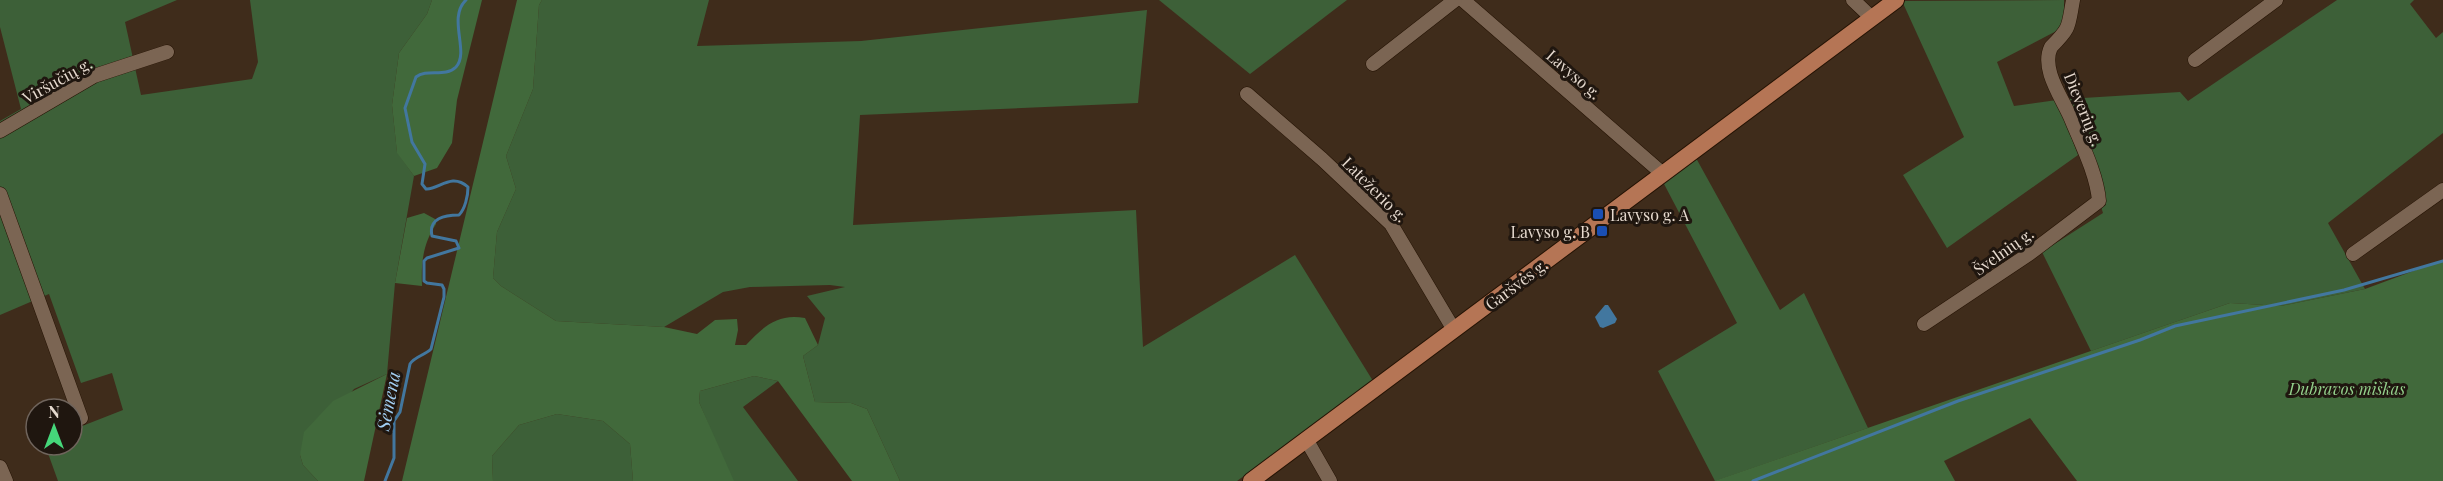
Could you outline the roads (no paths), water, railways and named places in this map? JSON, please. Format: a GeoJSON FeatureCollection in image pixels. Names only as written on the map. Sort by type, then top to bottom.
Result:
{"type":"FeatureCollection","features":[{"type":"Feature","properties":{"kind":"main road","name":"Garšvės g."},"geometry":{"type":"LineString","coordinates":[[1251,481],[1896,0]]}},
{"type":"Feature","properties":{"kind":"street"},"geometry":{"type":"LineString","coordinates":[[1373,64],[1455,0]]}},
{"type":"Feature","properties":{"kind":"street","name":"Lavyso g."},"geometry":{"type":"LineString","coordinates":[[1462,0],[1663,174]]}},
{"type":"Feature","properties":{"kind":"street"},"geometry":{"type":"LineString","coordinates":[[1853,0],[1872,18]]}},
{"type":"Feature","properties":{"kind":"street","name":"Dieverių g."},"geometry":{"type":"LineString","coordinates":[[2073,0],[2067,29],[2061,39],[2051,46],[2048,63],[2083,149],[2099,201]]}},
{"type":"Feature","properties":{"kind":"street"},"geometry":{"type":"LineString","coordinates":[[2195,60],[2277,0]]}},
{"type":"Feature","properties":{"kind":"street","name":"Viršučių g."},"geometry":{"type":"LineString","coordinates":[[0,131],[94,76],[167,52]]}},
{"type":"Feature","properties":{"kind":"street","name":"Latežerio g."},"geometry":{"type":"LineString","coordinates":[[1247,94],[1322,159],[1391,224],[1454,330]]}},
{"type":"Feature","properties":{"kind":"street"},"geometry":{"type":"LineString","coordinates":[[2353,254],[2443,190]]}},
{"type":"Feature","properties":{"kind":"street"},"geometry":{"type":"LineString","coordinates":[[0,194],[73,397]]}},
{"type":"Feature","properties":{"kind":"street","name":"Švelnių g."},"geometry":{"type":"LineString","coordinates":[[1924,324],[2029,254],[2099,201]]}},
{"type":"Feature","properties":{"kind":"street"},"geometry":{"type":"LineString","coordinates":[[1306,439],[1330,481]]}},
{"type":"Feature","properties":{"kind":"street"},"geometry":{"type":"LineString","coordinates":[[0,467],[6,481]]}},
{"type":"Feature","properties":{"kind":"water"},"geometry":{"type":"Polygon","coordinates":[[[1605,305],[1608,305],[1617,319],[1615,323],[1603,328],[1600,327],[1595,317],[1605,305]]]}},
{"type":"Feature","properties":{"kind":"waterway","name":"Sėmena"},"geometry":{"type":"LineString","coordinates":[[385,481],[394,458],[394,421],[400,412],[410,364],[431,349],[444,297],[442,285],[424,281],[424,261],[459,248],[456,241],[432,236],[431,230],[435,221],[443,217],[459,215],[468,191],[468,187],[456,181],[431,189],[426,189],[422,184],[425,164],[412,142],[405,108],[416,77],[425,73],[447,72],[456,67],[460,61],[458,16],[466,0]]}},
{"type":"Feature","properties":{"kind":"waterway"},"geometry":{"type":"LineString","coordinates":[[1753,481],[1958,401],[2175,326],[2344,290],[2443,261]]}},
{"type":"Feature","properties":{"kind":"place","name":"Lavyso g. A"},"geometry":{"type":"Point","coordinates":[1598,214]}},
{"type":"Feature","properties":{"kind":"place","name":"Lavyso g. B"},"geometry":{"type":"Point","coordinates":[1602,231]}},
{"type":"Feature","properties":{"kind":"park label","name":"Dubravos miškas"},"geometry":{"type":"Point","coordinates":[2347,388]}}]}
